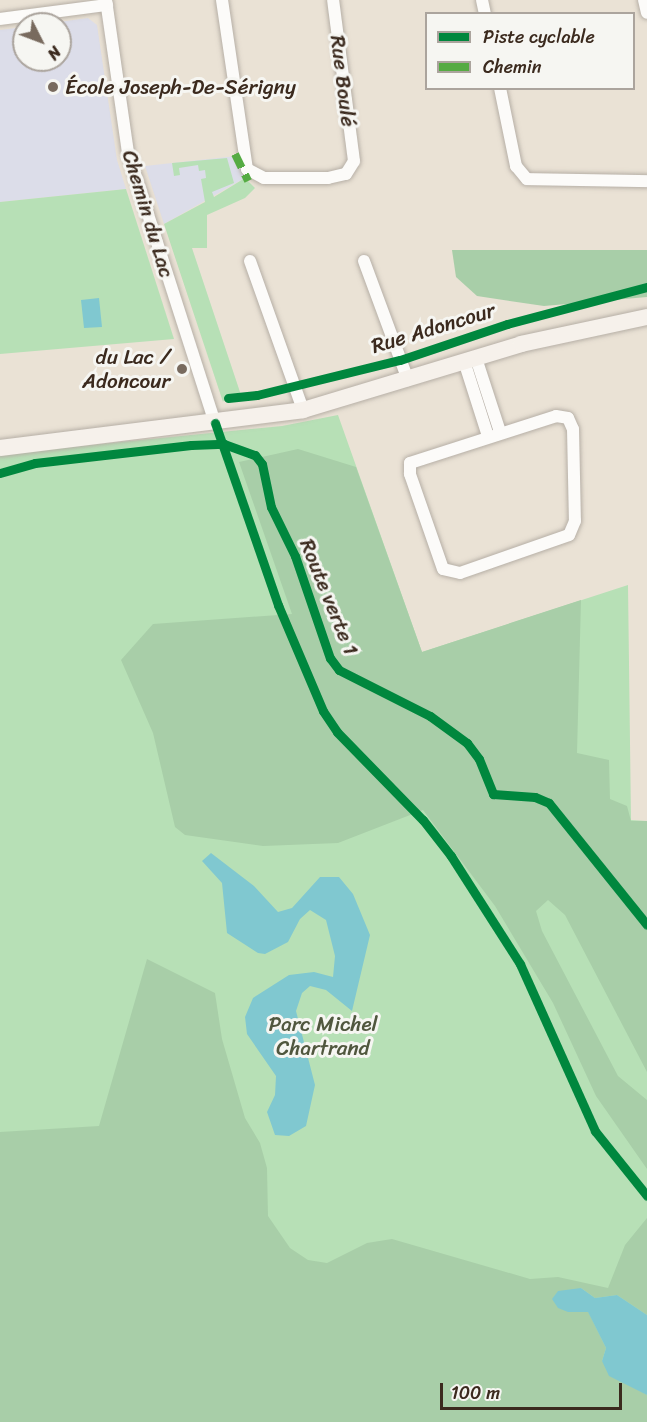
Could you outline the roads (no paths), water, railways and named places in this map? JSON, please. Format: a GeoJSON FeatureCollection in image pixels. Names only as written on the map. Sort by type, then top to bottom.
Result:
{"type":"FeatureCollection","features":[{"type":"Feature","properties":{"kind":"street","name":"Rue Boulé"},"geometry":{"type":"LineString","coordinates":[[222,0],[248,169],[264,178],[336,178],[346,174],[354,161],[333,0]]}},
{"type":"Feature","properties":{"kind":"street"},"geometry":{"type":"LineString","coordinates":[[644,0],[647,13]]}},
{"type":"Feature","properties":{"kind":"street"},"geometry":{"type":"LineString","coordinates":[[0,18],[106,2]]}},
{"type":"Feature","properties":{"kind":"street","name":"Chemin du Lac"},"geometry":{"type":"LineString","coordinates":[[106,2],[128,152],[215,423]]}},
{"type":"Feature","properties":{"kind":"street"},"geometry":{"type":"LineString","coordinates":[[500,90],[516,166],[527,179],[647,181]]}},
{"type":"Feature","properties":{"kind":"street"},"geometry":{"type":"LineString","coordinates":[[250,261],[303,410]]}},
{"type":"Feature","properties":{"kind":"street","name":"Rue Adoncour"},"geometry":{"type":"LineString","coordinates":[[364,261],[408,380]]}},
{"type":"Feature","properties":{"kind":"street","name":"Rue Adoncour"},"geometry":{"type":"LineString","coordinates":[[0,448],[215,423],[303,410],[545,338],[647,317]]}},
{"type":"Feature","properties":{"kind":"street","name":"Rue Adoncour"},"geometry":{"type":"LineString","coordinates":[[470,359],[494,434]]}},
{"type":"Feature","properties":{"kind":"street"},"geometry":{"type":"LineString","coordinates":[[556,416],[570,421],[574,526],[560,542],[452,574],[441,566],[409,466],[417,458],[494,434],[556,416]]}},
{"type":"Feature","properties":{"kind":"water"},"geometry":{"type":"Polygon","coordinates":[[[99,298],[102,327],[84,328],[81,300],[99,298]]]}},
{"type":"Feature","properties":{"kind":"water"},"geometry":{"type":"Polygon","coordinates":[[[211,853],[254,886],[278,912],[292,908],[320,877],[339,877],[353,894],[370,935],[352,1011],[326,990],[310,986],[302,993],[296,1011],[315,1085],[306,1126],[289,1136],[275,1135],[267,1112],[275,1095],[276,1076],[247,1034],[245,1017],[253,998],[289,975],[314,972],[333,977],[335,956],[326,920],[310,910],[300,919],[288,942],[265,954],[258,953],[227,933],[222,883],[202,861],[211,853]]]}},
{"type":"Feature","properties":{"kind":"water"},"geometry":{"type":"Polygon","coordinates":[[[581,1288],[595,1298],[617,1295],[647,1315],[647,1395],[609,1376],[602,1361],[606,1348],[588,1312],[568,1312],[558,1308],[552,1299],[558,1291],[581,1288]]]}},
{"type":"Feature","properties":{"kind":"place","name":"École Joseph-De-Sérigny"},"geometry":{"type":"Point","coordinates":[53,87]}},
{"type":"Feature","properties":{"kind":"place","name":"du Lac / Adoncour"},"geometry":{"type":"Point","coordinates":[182,369]}},
{"type":"Feature","properties":{"kind":"park label","name":"Parc Michel Chartrand"},"geometry":{"type":"Point","coordinates":[323,1036]}}]}
